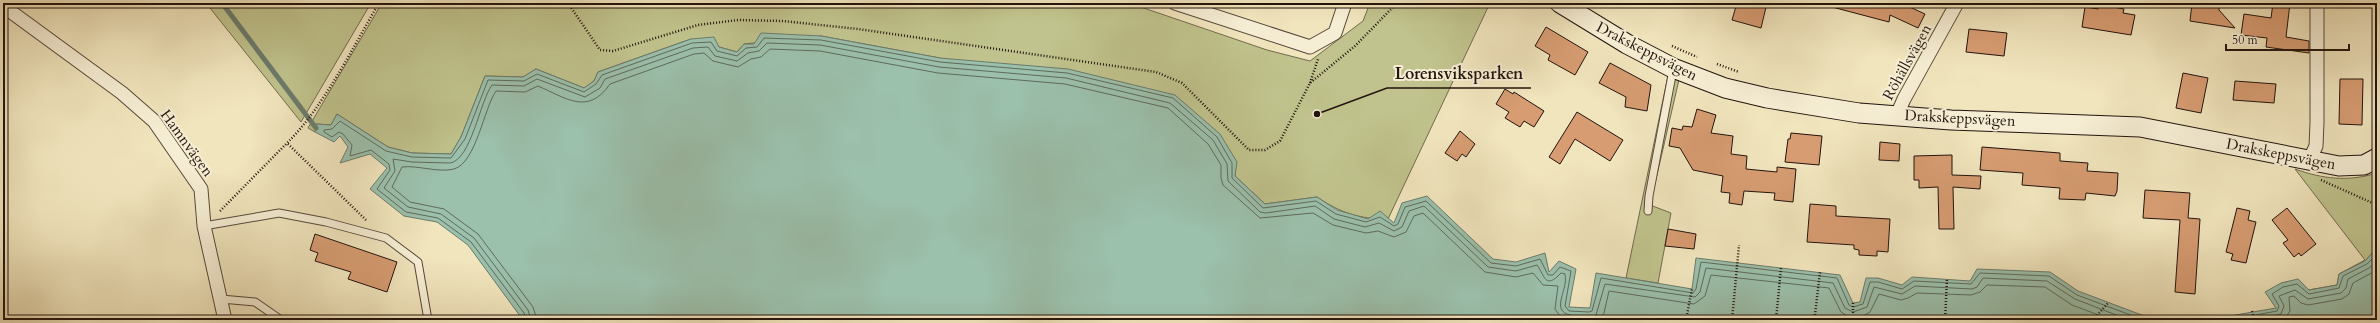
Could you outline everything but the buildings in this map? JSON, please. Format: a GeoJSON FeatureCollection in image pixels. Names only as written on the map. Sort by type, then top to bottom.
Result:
{"type":"FeatureCollection","features":[{"type":"Feature","properties":{"kind":"street"},"geometry":{"type":"LineString","coordinates":[[1175,3],[1310,48],[1335,33],[1345,3]]}},
{"type":"Feature","properties":{"kind":"street","name":"Drakskeppsvägen"},"geometry":{"type":"LineString","coordinates":[[1560,3],[1626,44],[1674,68],[1726,88],[1767,98],[1860,113],[1951,120],[2140,127],[2339,166],[2364,165],[2377,158]]}},
{"type":"Feature","properties":{"kind":"street","name":"Röhällsvägen"},"geometry":{"type":"LineString","coordinates":[[1897,115],[1907,92],[1957,3]]}},
{"type":"Feature","properties":{"kind":"street"},"geometry":{"type":"LineString","coordinates":[[2310,161],[2316,146],[2317,124],[2317,3]]}},
{"type":"Feature","properties":{"kind":"street","name":"Hamnvägen"},"geometry":{"type":"LineString","coordinates":[[3,6],[122,94],[154,121],[201,190],[204,226],[225,320]]}},
{"type":"Feature","properties":{"kind":"lane"},"geometry":{"type":"LineString","coordinates":[[1648,211],[1649,196],[1674,68]]}},
{"type":"Feature","properties":{"kind":"lane"},"geometry":{"type":"LineString","coordinates":[[204,226],[279,213],[326,222],[386,238],[418,262],[428,320]]}},
{"type":"Feature","properties":{"kind":"lane"},"geometry":{"type":"LineString","coordinates":[[221,298],[255,302],[281,320]]}},
{"type":"Feature","properties":{"kind":"path"},"geometry":{"type":"LineString","coordinates":[[204,226],[299,132],[321,100],[378,3]]}},
{"type":"Feature","properties":{"kind":"path"},"geometry":{"type":"LineString","coordinates":[[568,3],[600,50],[613,51],[698,25],[738,20],[783,21],[858,29],[1156,72],[1182,83],[1249,150],[1265,150],[1280,141],[1310,83],[1354,46],[1397,3]]}},
{"type":"Feature","properties":{"kind":"path"},"geometry":{"type":"LineString","coordinates":[[1669,45],[1702,59]]}},
{"type":"Feature","properties":{"kind":"path"},"geometry":{"type":"LineString","coordinates":[[1716,64],[1745,74]]}},
{"type":"Feature","properties":{"kind":"path"},"geometry":{"type":"LineString","coordinates":[[287,143],[386,238]]}},
{"type":"Feature","properties":{"kind":"path"},"geometry":{"type":"LineString","coordinates":[[2310,161],[2323,183],[2377,205]]}},
{"type":"Feature","properties":{"kind":"path"},"geometry":{"type":"LineString","coordinates":[[1732,320],[1739,246]]}},
{"type":"Feature","properties":{"kind":"path"},"geometry":{"type":"LineString","coordinates":[[1776,320],[1780,268]]}},
{"type":"Feature","properties":{"kind":"path"},"geometry":{"type":"LineString","coordinates":[[1815,315],[1820,272]]}},
{"type":"Feature","properties":{"kind":"path"},"geometry":{"type":"LineString","coordinates":[[1945,320],[1947,279]]}},
{"type":"Feature","properties":{"kind":"path"},"geometry":{"type":"LineString","coordinates":[[1686,320],[1692,289]]}},
{"type":"Feature","properties":{"kind":"path"},"geometry":{"type":"LineString","coordinates":[[2093,320],[2108,302]]}},
{"type":"Feature","properties":{"kind":"path"},"geometry":{"type":"LineString","coordinates":[[1853,303],[1853,320]]}},
{"type":"Feature","properties":{"kind":"path"},"geometry":{"type":"LineString","coordinates":[[2252,312],[2254,320]]}},
{"type":"Feature","properties":{"kind":"shaded area"},"geometry":{"type":"Polygon","coordinates":[[[206,3],[371,3],[301,122],[206,3]]]}},
{"type":"Feature","properties":{"kind":"shaded area"},"geometry":{"type":"Polygon","coordinates":[[[382,3],[1129,3],[1267,50],[1310,61],[1363,21],[1370,3],[1490,3],[1388,219],[1378,219],[1342,211],[1317,197],[1265,204],[1235,176],[1236,162],[940,58],[821,36],[744,44],[737,52],[691,39],[598,72],[594,81],[584,88],[536,69],[523,77],[485,76],[461,137],[451,154],[412,153],[388,147],[337,114],[331,125],[317,124],[315,132],[308,128],[382,3]]]}},
{"type":"Feature","properties":{"kind":"shaded area"},"geometry":{"type":"Polygon","coordinates":[[[1670,66],[1681,71],[1650,205],[1671,213],[1658,283],[1626,278],[1670,66]]]}},
{"type":"Feature","properties":{"kind":"shaded area"},"geometry":{"type":"Polygon","coordinates":[[[2295,169],[2316,175],[2336,178],[2356,178],[2377,173],[2377,248],[2365,261],[2377,279],[2309,290],[2337,285],[2339,274],[2365,260],[2295,169]]]}},
{"type":"Feature","properties":{"kind":"water"},"geometry":{"type":"Polygon","coordinates":[[[761,33],[821,36],[940,58],[1068,69],[1175,95],[1220,134],[1237,162],[1235,176],[1265,204],[1317,197],[1337,210],[1368,219],[1380,211],[1394,223],[1402,203],[1427,196],[1493,259],[1516,262],[1545,253],[1549,272],[1559,261],[1576,269],[1569,307],[1590,308],[1596,273],[1692,289],[1696,258],[1840,275],[1853,303],[1860,302],[1866,278],[1878,278],[1902,285],[1912,277],[1970,281],[1977,269],[2050,272],[2078,291],[2155,320],[523,320],[468,245],[437,222],[404,216],[370,189],[387,168],[370,154],[340,163],[348,147],[340,136],[334,142],[315,132],[316,124],[331,125],[337,114],[388,147],[412,153],[451,154],[461,137],[485,76],[523,77],[536,69],[584,88],[594,81],[598,72],[691,39],[714,37],[719,47],[737,52],[744,44],[754,44],[761,33]]]}},
{"type":"Feature","properties":{"kind":"water"},"geometry":{"type":"Polygon","coordinates":[[[2377,248],[2377,320],[2207,320],[2276,308],[2265,292],[2281,283],[2298,279],[2309,290],[2337,285],[2339,274],[2365,261],[2377,248]]]}},
{"type":"Feature","properties":{"kind":"waterway"},"geometry":{"type":"LineString","coordinates":[[222,3],[316,128]]}},
{"type":"Feature","properties":{"kind":"place","name":"Lorensviksparken"},"geometry":{"type":"Point","coordinates":[1317,114]}}]}
